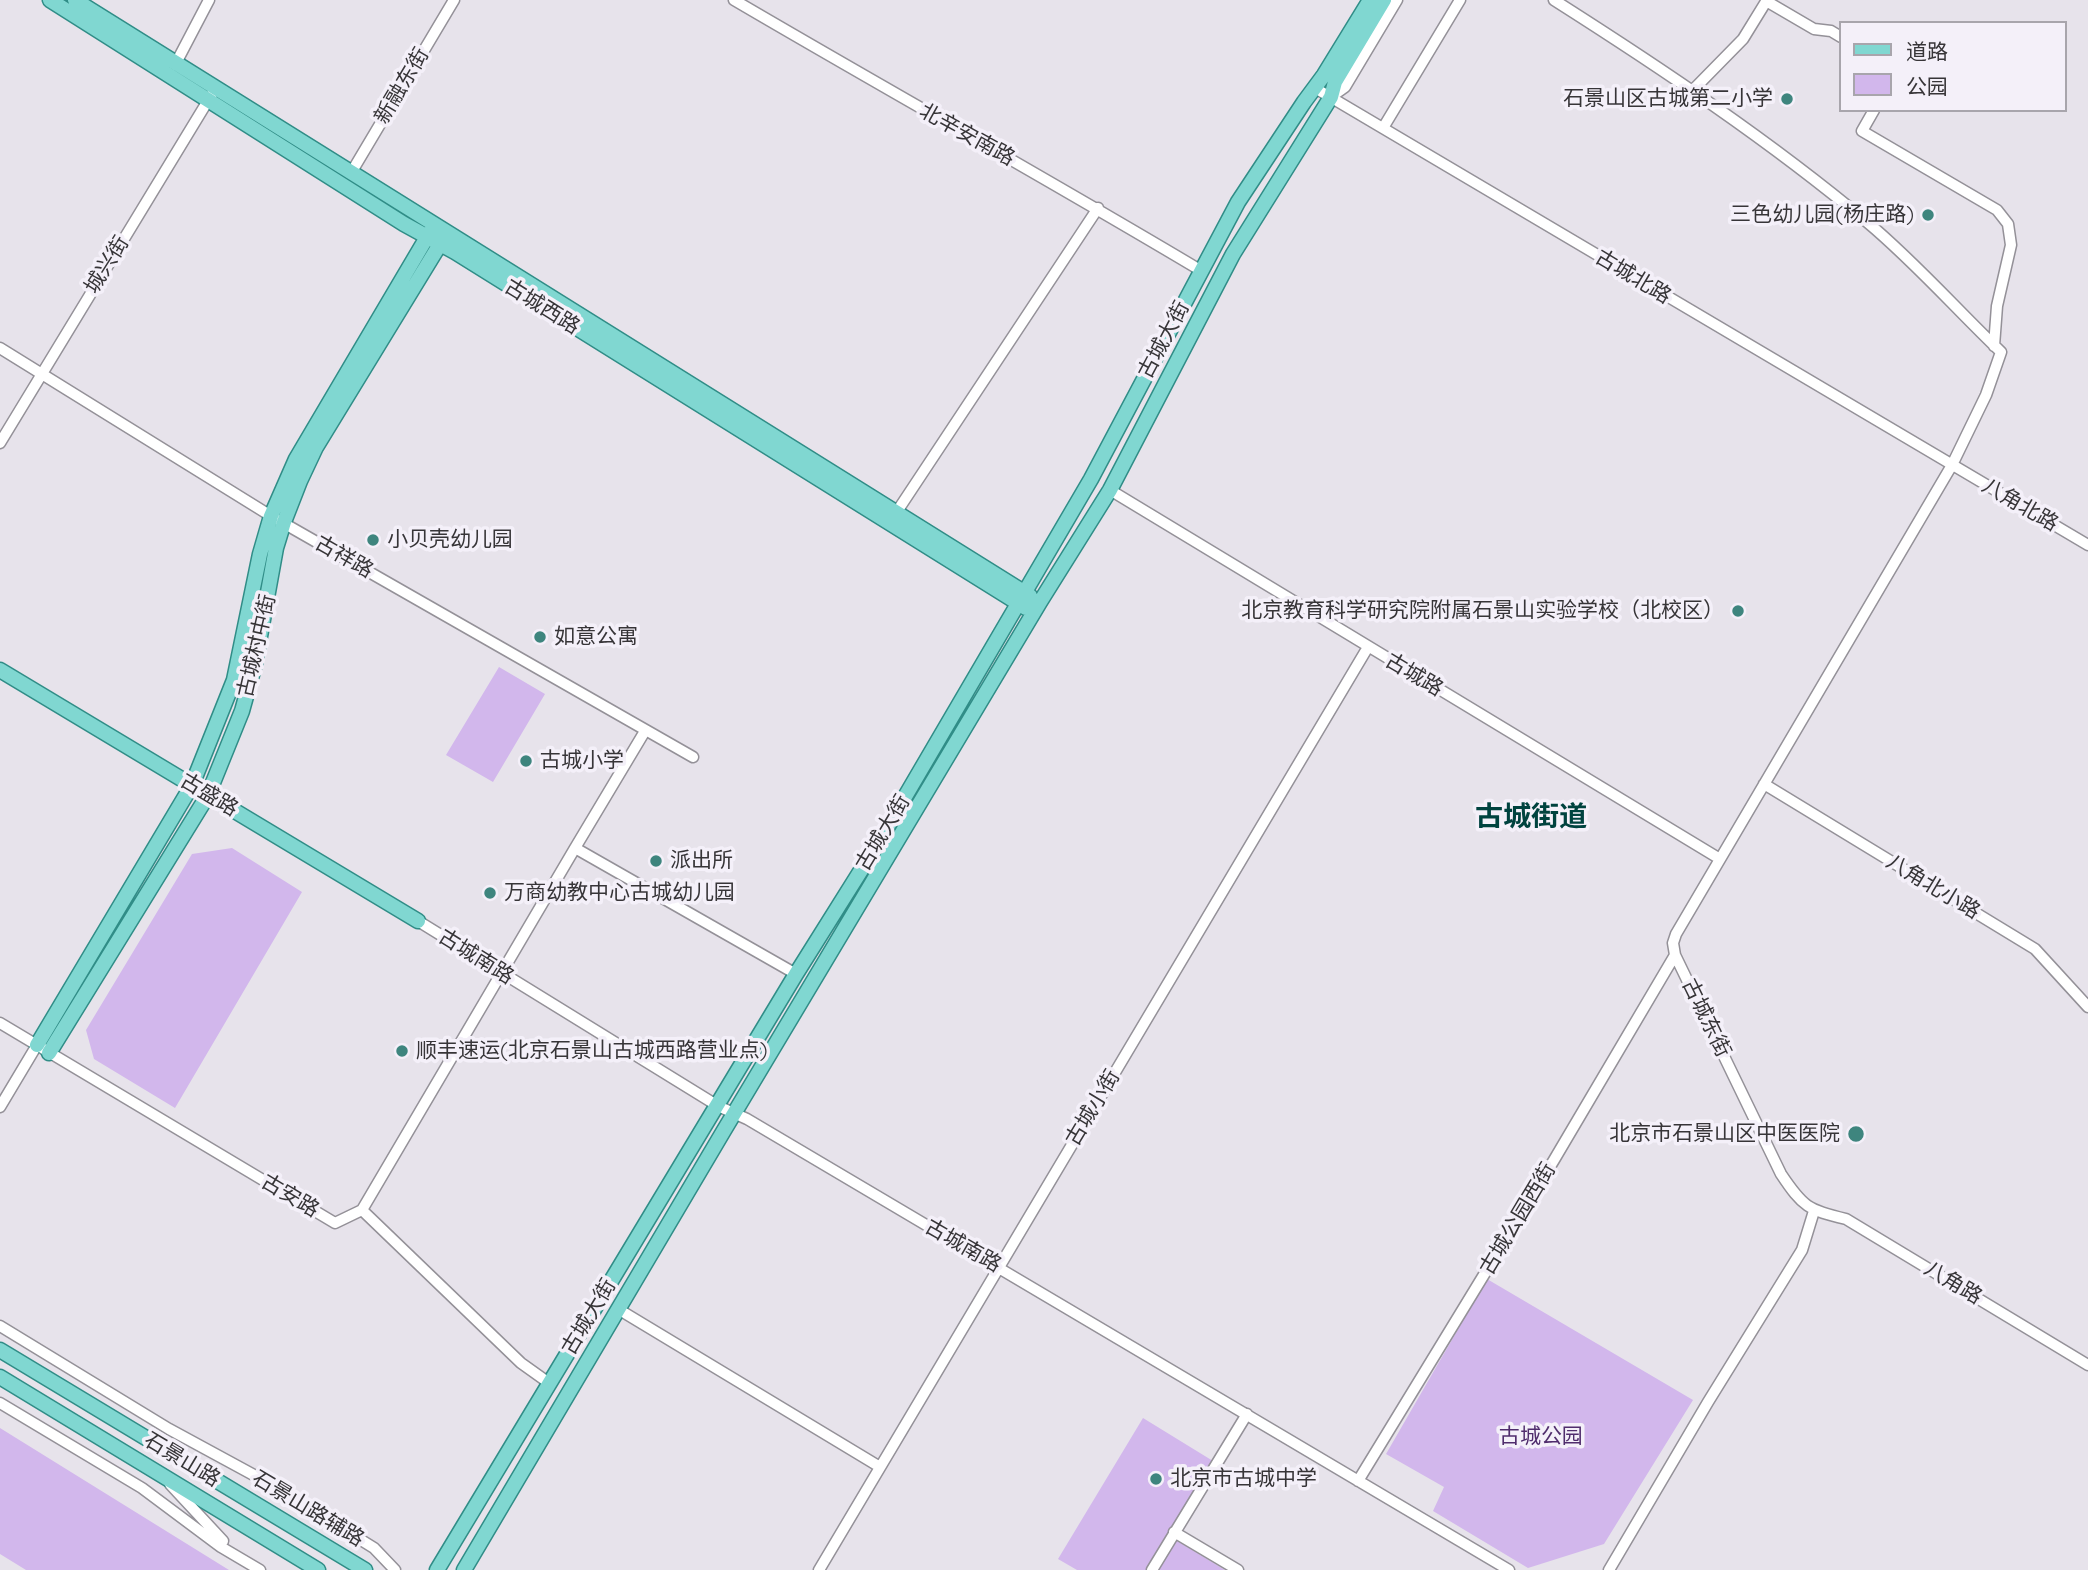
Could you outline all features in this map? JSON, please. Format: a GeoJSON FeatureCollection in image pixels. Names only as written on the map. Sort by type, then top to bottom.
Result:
{"type":"FeatureCollection","features":[{"type":"Feature","properties":{"kind":"main road","name":"古城西路"},"geometry":{"type":"LineString","coordinates":[[50,0],[351,173],[430,231]]}},
{"type":"Feature","properties":{"kind":"main road","name":"古城西路"},"geometry":{"type":"LineString","coordinates":[[75,0],[176,63],[212,94],[430,231],[896,513],[1021,598]]}},
{"type":"Feature","properties":{"kind":"main road","name":"古城大街"},"geometry":{"type":"LineString","coordinates":[[437,1570],[796,974],[875,848],[1091,479],[1238,202],[1370,0]]}},
{"type":"Feature","properties":{"kind":"main road","name":"古城大街"},"geometry":{"type":"LineString","coordinates":[[464,1570],[1037,607],[1110,490],[1233,254],[1331,97],[1335,82],[1384,0]]}},
{"type":"Feature","properties":{"kind":"main road","name":"古城村中街"},"geometry":{"type":"LineString","coordinates":[[43,1049],[208,795],[242,711],[256,664],[276,548],[277,519],[296,459],[430,231]]}},
{"type":"Feature","properties":{"kind":"main road","name":"古城西路"},"geometry":{"type":"LineString","coordinates":[[444,239],[1037,607]]}},
{"type":"Feature","properties":{"kind":"main road","name":"古城村中街"},"geometry":{"type":"LineString","coordinates":[[43,1049],[192,785],[234,680],[260,554],[277,519],[317,447],[444,239]]}},
{"type":"Feature","properties":{"kind":"main road","name":"古盛路"},"geometry":{"type":"LineString","coordinates":[[0,670],[418,921]]}},
{"type":"Feature","properties":{"kind":"main road","name":"石景山路"},"geometry":{"type":"LineString","coordinates":[[0,1350],[365,1570]]}},
{"type":"Feature","properties":{"kind":"main road","name":"石景山路"},"geometry":{"type":"LineString","coordinates":[[0,1377],[317,1570]]}},
{"type":"Feature","properties":{"kind":"street"},"geometry":{"type":"LineString","coordinates":[[176,63],[209,0]]}},
{"type":"Feature","properties":{"kind":"street","name":"新融东街"},"geometry":{"type":"LineString","coordinates":[[351,173],[454,0]]}},
{"type":"Feature","properties":{"kind":"street","name":"北辛安南路"},"geometry":{"type":"LineString","coordinates":[[734,0],[1098,208],[1200,270]]}},
{"type":"Feature","properties":{"kind":"street"},"geometry":{"type":"LineString","coordinates":[[1331,97],[1345,87],[1397,0]]}},
{"type":"Feature","properties":{"kind":"street"},"geometry":{"type":"LineString","coordinates":[[1383,128],[1460,0]]}},
{"type":"Feature","properties":{"kind":"street"},"geometry":{"type":"LineString","coordinates":[[1554,0],[1691,92],[1868,222],[1994,346]]}},
{"type":"Feature","properties":{"kind":"street"},"geometry":{"type":"LineString","coordinates":[[1691,92],[1743,39],[1766,1],[1814,29],[1831,31],[1840,36]]}},
{"type":"Feature","properties":{"kind":"street","name":"古城北路"},"geometry":{"type":"LineString","coordinates":[[1315,88],[1952,465]]}},
{"type":"Feature","properties":{"kind":"street","name":"城兴街"},"geometry":{"type":"LineString","coordinates":[[0,443],[212,94]]}},
{"type":"Feature","properties":{"kind":"street"},"geometry":{"type":"LineString","coordinates":[[1873,112],[1862,131],[1997,210],[2008,224],[2011,245],[1997,306],[1994,346]]}},
{"type":"Feature","properties":{"kind":"street"},"geometry":{"type":"LineString","coordinates":[[896,513],[1098,208]]}},
{"type":"Feature","properties":{"kind":"street","name":"古城东街"},"geometry":{"type":"LineString","coordinates":[[1814,1211],[1793,1191],[1782,1174],[1675,955],[1673,943],[1952,465],[1986,396],[2000,352],[1994,346]]}},
{"type":"Feature","properties":{"kind":"street","name":"古祥路"},"geometry":{"type":"LineString","coordinates":[[0,348],[277,519],[693,757]]}},
{"type":"Feature","properties":{"kind":"street","name":"八角北路"},"geometry":{"type":"LineString","coordinates":[[1952,465],[2088,545]]}},
{"type":"Feature","properties":{"kind":"street","name":"古城路"},"geometry":{"type":"LineString","coordinates":[[1110,490],[1720,859]]}},
{"type":"Feature","properties":{"kind":"street","name":"古城小街"},"geometry":{"type":"LineString","coordinates":[[820,1570],[998,1266],[1368,647]]}},
{"type":"Feature","properties":{"kind":"street"},"geometry":{"type":"LineString","coordinates":[[549,1383],[521,1363],[362,1210],[645,731]]}},
{"type":"Feature","properties":{"kind":"street","name":"八角北小路"},"geometry":{"type":"LineString","coordinates":[[1764,785],[2035,948],[2088,1007]]}},
{"type":"Feature","properties":{"kind":"street"},"geometry":{"type":"LineString","coordinates":[[575,848],[796,974]]}},
{"type":"Feature","properties":{"kind":"street","name":"古城南路"},"geometry":{"type":"LineString","coordinates":[[418,921],[718,1106],[747,1119],[998,1266],[1509,1570]]}},
{"type":"Feature","properties":{"kind":"street","name":"古城公园西街"},"geometry":{"type":"LineString","coordinates":[[1358,1481],[1547,1172],[1675,955]]}},
{"type":"Feature","properties":{"kind":"street","name":"古安路"},"geometry":{"type":"LineString","coordinates":[[0,1023],[335,1223],[362,1210]]}},
{"type":"Feature","properties":{"kind":"street"},"geometry":{"type":"LineString","coordinates":[[0,1107],[43,1049]]}},
{"type":"Feature","properties":{"kind":"street"},"geometry":{"type":"LineString","coordinates":[[1609,1570],[1801,1250],[1814,1211]]}},
{"type":"Feature","properties":{"kind":"street","name":"八角路"},"geometry":{"type":"LineString","coordinates":[[1814,1211],[1846,1219],[2088,1365]]}},
{"type":"Feature","properties":{"kind":"street"},"geometry":{"type":"LineString","coordinates":[[618,1310],[880,1467]]}},
{"type":"Feature","properties":{"kind":"street","name":"石景山路辅路"},"geometry":{"type":"LineString","coordinates":[[0,1326],[193,1443],[274,1486],[374,1548],[395,1570]]}},
{"type":"Feature","properties":{"kind":"street"},"geometry":{"type":"LineString","coordinates":[[0,1403],[142,1488],[221,1547],[260,1570]]}},
{"type":"Feature","properties":{"kind":"street"},"geometry":{"type":"LineString","coordinates":[[1152,1570],[1247,1414]]}},
{"type":"Feature","properties":{"kind":"street"},"geometry":{"type":"LineString","coordinates":[[166,1479],[216,1535],[248,1563]]}},
{"type":"Feature","properties":{"kind":"street"},"geometry":{"type":"LineString","coordinates":[[1174,1532],[1238,1570]]}},
{"type":"Feature","properties":{"kind":"green space"},"geometry":{"type":"Polygon","coordinates":[[[499,667],[545,694],[493,782],[446,755],[499,667]]]}},
{"type":"Feature","properties":{"kind":"green space"},"geometry":{"type":"Polygon","coordinates":[[[232,848],[302,892],[175,1108],[94,1059],[86,1030],[192,854],[232,848]]]}},
{"type":"Feature","properties":{"kind":"green space","name":"古城公园"},"geometry":{"type":"Polygon","coordinates":[[[1487,1279],[1693,1400],[1604,1544],[1528,1568],[1433,1511],[1444,1487],[1386,1454],[1487,1279]]]}},
{"type":"Feature","properties":{"kind":"green space","name":"北京市古城中学"},"geometry":{"type":"Polygon","coordinates":[[[1143,1418],[1213,1461],[1147,1570],[1077,1570],[1058,1559],[1143,1418]]]}},
{"type":"Feature","properties":{"kind":"green space"},"geometry":{"type":"Polygon","coordinates":[[[0,1428],[229,1570],[26,1570],[0,1554],[0,1428]]]}},
{"type":"Feature","properties":{"kind":"green space"},"geometry":{"type":"Polygon","coordinates":[[[1174,1539],[1225,1570],[1155,1570],[1174,1539]]]}},
{"type":"Feature","properties":{"kind":"place","name":"石景山区古城第二小学"},"geometry":{"type":"Point","coordinates":[1787,99]}},
{"type":"Feature","properties":{"kind":"place","name":"三色幼儿园(杨庄路)"},"geometry":{"type":"Point","coordinates":[1928,215]}},
{"type":"Feature","properties":{"kind":"place","name":"小贝壳幼儿园"},"geometry":{"type":"Point","coordinates":[373,540]}},
{"type":"Feature","properties":{"kind":"place","name":"北京教育科学研究院附属石景山实验学校（北校区）"},"geometry":{"type":"Point","coordinates":[1738,611]}},
{"type":"Feature","properties":{"kind":"place","name":"如意公寓"},"geometry":{"type":"Point","coordinates":[540,637]}},
{"type":"Feature","properties":{"kind":"place","name":"古城小学"},"geometry":{"type":"Point","coordinates":[526,761]}},
{"type":"Feature","properties":{"kind":"place","name":"派出所"},"geometry":{"type":"Point","coordinates":[656,861]}},
{"type":"Feature","properties":{"kind":"place","name":"万商幼教中心古城幼儿园"},"geometry":{"type":"Point","coordinates":[490,893]}},
{"type":"Feature","properties":{"kind":"place","name":"顺丰速运(北京石景山古城西路营业点)"},"geometry":{"type":"Point","coordinates":[402,1051]}},
{"type":"Feature","properties":{"kind":"place","name":"北京市石景山区中医医院"},"geometry":{"type":"Point","coordinates":[1856,1134]}},
{"type":"Feature","properties":{"kind":"place","name":"北京市古城中学"},"geometry":{"type":"Point","coordinates":[1156,1479]}},
{"type":"Feature","properties":{"kind":"district","name":"古城街道"},"geometry":{"type":"Point","coordinates":[1531,818]}}]}
